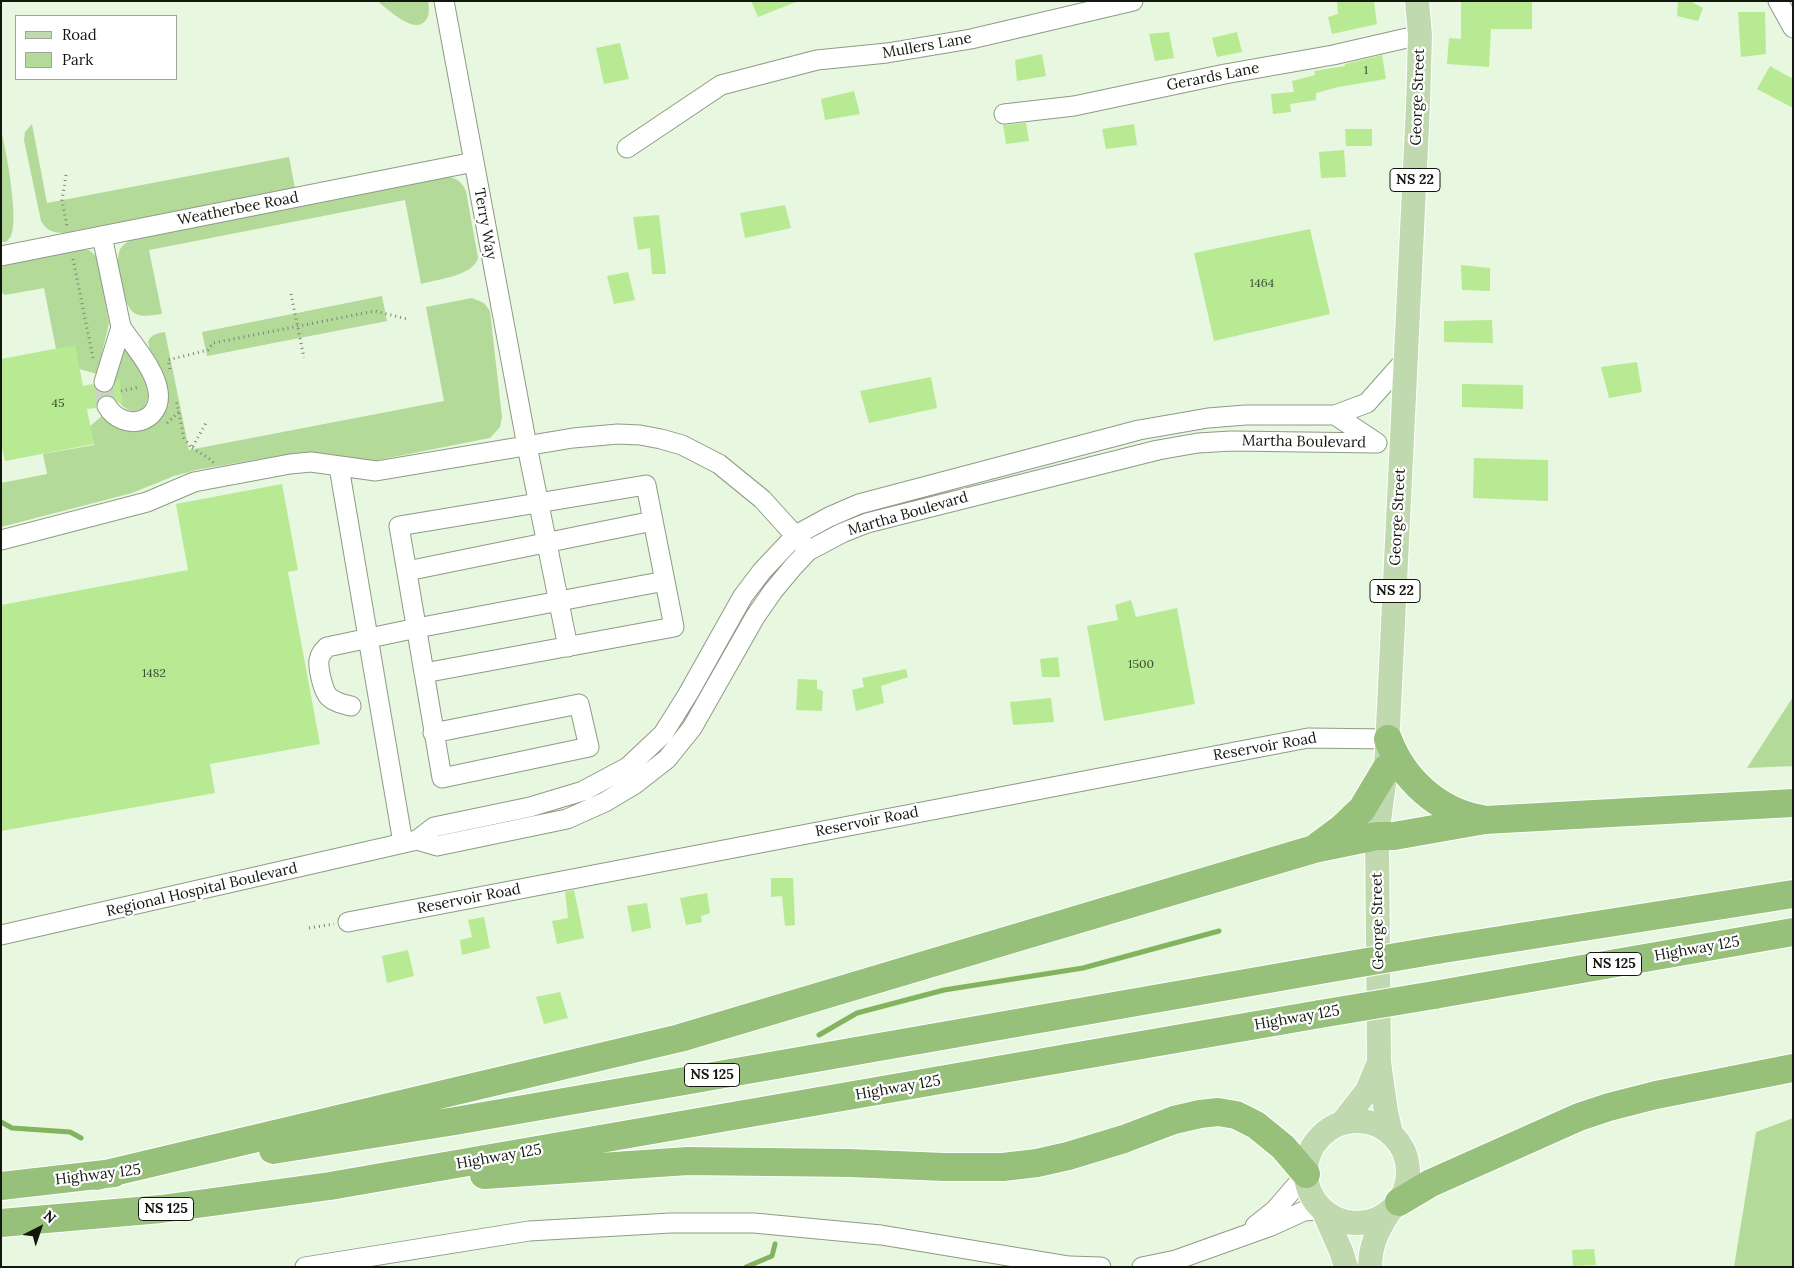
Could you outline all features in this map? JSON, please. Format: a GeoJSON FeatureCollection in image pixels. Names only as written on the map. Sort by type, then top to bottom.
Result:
{"type":"FeatureCollection","features":[{"type":"Feature","properties":{"kind":"highway"},"geometry":{"type":"LineString","coordinates":[[1388,739],[1393,751],[1410,778],[1429,797],[1464,815],[1486,820]]}},
{"type":"Feature","properties":{"kind":"highway"},"geometry":{"type":"LineString","coordinates":[[1314,849],[1342,828],[1362,809],[1386,769]]}},
{"type":"Feature","properties":{"kind":"highway"},"geometry":{"type":"LineString","coordinates":[[96,1176],[680,1038],[1314,849],[1377,836],[1394,836],[1486,820],[1793,803]]}},
{"type":"Feature","properties":{"kind":"highway","name":"Highway 125"},"geometry":{"type":"LineString","coordinates":[[1,1186],[96,1176],[455,1121],[1326,969],[1793,894]]}},
{"type":"Feature","properties":{"kind":"highway","name":"Highway 125"},"geometry":{"type":"LineString","coordinates":[[1,1222],[161,1209],[330,1186],[1793,932]]}},
{"type":"Feature","properties":{"kind":"highway"},"geometry":{"type":"LineString","coordinates":[[1394,1207],[1432,1183],[1579,1117],[1656,1095],[1793,1068]]}},
{"type":"Feature","properties":{"kind":"highway"},"geometry":{"type":"LineString","coordinates":[[330,1186],[688,1161],[1003,1167],[1037,1164],[1124,1139],[1174,1120],[1218,1112],[1236,1115],[1256,1125],[1283,1148],[1306,1174]]}},
{"type":"Feature","properties":{"kind":"main road","name":"George Street"},"geometry":{"type":"LineString","coordinates":[[1391,1133],[1379,1062],[1377,836],[1388,739],[1418,115],[1420,35],[1417,1]]}},
{"type":"Feature","properties":{"kind":"main road","name":"George Street"},"geometry":{"type":"LineString","coordinates":[[1342,1123],[1367,1091],[1379,1062]]}},
{"type":"Feature","properties":{"kind":"main road"},"geometry":{"type":"LineString","coordinates":[[1346,1267],[1342,1251],[1323,1210],[1315,1200],[1306,1174],[1307,1161],[1312,1148],[1320,1137],[1342,1123],[1355,1121],[1368,1122],[1380,1126],[1391,1133],[1401,1145],[1407,1159],[1408,1174],[1406,1188],[1374,1238],[1370,1254],[1370,1267]]}},
{"type":"Feature","properties":{"kind":"main road"},"geometry":{"type":"LineString","coordinates":[[1323,1210],[1335,1218],[1363,1223],[1377,1219],[1394,1207]]}},
{"type":"Feature","properties":{"kind":"street","name":"Terry Way"},"geometry":{"type":"LineString","coordinates":[[444,1],[527,446],[568,647]]}},
{"type":"Feature","properties":{"kind":"street","name":"Mullers Lane"},"geometry":{"type":"LineString","coordinates":[[627,148],[721,85],[817,60],[887,53],[971,39],[1133,1]]}},
{"type":"Feature","properties":{"kind":"street"},"geometry":{"type":"LineString","coordinates":[[1778,1],[1793,28]]}},
{"type":"Feature","properties":{"kind":"street","name":"Gerards Lane"},"geometry":{"type":"LineString","coordinates":[[1004,114],[1074,106],[1225,74],[1333,55],[1420,35]]}},
{"type":"Feature","properties":{"kind":"street","name":"Weatherbee Road"},"geometry":{"type":"LineString","coordinates":[[1,256],[474,162]]}},
{"type":"Feature","properties":{"kind":"street"},"geometry":{"type":"LineString","coordinates":[[102,236],[121,327],[151,372],[158,390],[158,401],[155,410],[148,417],[133,422],[118,418],[111,413],[107,406]]}},
{"type":"Feature","properties":{"kind":"street"},"geometry":{"type":"LineString","coordinates":[[104,382],[121,327]]}},
{"type":"Feature","properties":{"kind":"street"},"geometry":{"type":"LineString","coordinates":[[1335,415],[1367,403],[1406,359]]}},
{"type":"Feature","properties":{"kind":"street","name":"Martha Boulevard"},"geometry":{"type":"LineString","coordinates":[[796,536],[828,517],[859,504],[1172,423],[1246,415],[1335,415],[1377,443]]}},
{"type":"Feature","properties":{"kind":"street"},"geometry":{"type":"LineString","coordinates":[[1,540],[147,502],[194,482],[301,462],[376,471],[573,438],[618,434],[640,435],[661,439],[682,445],[702,454],[735,476],[762,499],[808,550]]}},
{"type":"Feature","properties":{"kind":"street","name":"Martha Boulevard"},"geometry":{"type":"LineString","coordinates":[[808,550],[842,532],[867,523],[1158,450],[1198,443],[1232,441],[1377,443]]}},
{"type":"Feature","properties":{"kind":"street"},"geometry":{"type":"LineString","coordinates":[[1377,443],[1402,443]]}},
{"type":"Feature","properties":{"kind":"street"},"geometry":{"type":"LineString","coordinates":[[339,466],[367,638],[410,842]]}},
{"type":"Feature","properties":{"kind":"street"},"geometry":{"type":"LineString","coordinates":[[982,471],[988,492]]}},
{"type":"Feature","properties":{"kind":"street"},"geometry":{"type":"LineString","coordinates":[[424,673],[674,627],[646,485],[399,526],[433,733],[442,778],[589,747],[579,704],[433,733]]}},
{"type":"Feature","properties":{"kind":"street"},"geometry":{"type":"LineString","coordinates":[[407,571],[653,521]]}},
{"type":"Feature","properties":{"kind":"street","name":"Regional Hospital Boulevard"},"geometry":{"type":"LineString","coordinates":[[1,935],[410,842],[434,827],[530,807],[584,791],[628,767],[662,734],[688,694],[743,596],[762,571],[796,536]]}},
{"type":"Feature","properties":{"kind":"street","name":"Regional Hospital Boulevard"},"geometry":{"type":"LineString","coordinates":[[410,842],[437,846],[567,819],[605,802],[635,784],[666,759],[692,728],[755,617],[773,591],[808,550]]}},
{"type":"Feature","properties":{"kind":"street"},"geometry":{"type":"LineString","coordinates":[[351,706],[338,703],[324,690],[319,661],[321,653],[327,647],[665,581]]}},
{"type":"Feature","properties":{"kind":"street","name":"Reservoir Road"},"geometry":{"type":"LineString","coordinates":[[348,922],[1308,738],[1388,739]]}},
{"type":"Feature","properties":{"kind":"street"},"geometry":{"type":"LineString","coordinates":[[1244,1235],[1274,1210],[1306,1174]]}},
{"type":"Feature","properties":{"kind":"street"},"geometry":{"type":"LineString","coordinates":[[1142,1267],[1176,1260],[1304,1211],[1323,1210]]}},
{"type":"Feature","properties":{"kind":"street"},"geometry":{"type":"LineString","coordinates":[[304,1267],[529,1231],[671,1223],[754,1223],[881,1236],[1069,1266],[1101,1267]]}},
{"type":"Feature","properties":{"kind":"path"},"geometry":{"type":"LineString","coordinates":[[66,175],[62,200],[94,362]]}},
{"type":"Feature","properties":{"kind":"path"},"geometry":{"type":"LineString","coordinates":[[291,294],[304,358]]}},
{"type":"Feature","properties":{"kind":"path"},"geometry":{"type":"LineString","coordinates":[[171,374],[168,360],[208,350],[213,343],[375,311],[407,319]]}},
{"type":"Feature","properties":{"kind":"path"},"geometry":{"type":"LineString","coordinates":[[176,397],[184,438],[192,448],[207,421]]}},
{"type":"Feature","properties":{"kind":"path"},"geometry":{"type":"LineString","coordinates":[[166,424],[179,412]]}},
{"type":"Feature","properties":{"kind":"path"},"geometry":{"type":"LineString","coordinates":[[309,928],[348,922]]}},
{"type":"Feature","properties":{"kind":"green space"},"geometry":{"type":"Polygon","coordinates":[[[377,1],[428,1],[428,16],[421,24],[415,25],[394,15],[377,1]]]}},
{"type":"Feature","properties":{"kind":"green space"},"geometry":{"type":"Polygon","coordinates":[[[32,124],[47,203],[289,157],[295,188],[64,233],[56,232],[48,229],[41,221],[24,140],[25,132],[32,124]]]}},
{"type":"Feature","properties":{"kind":"green space"},"geometry":{"type":"Polygon","coordinates":[[[1,130],[11,184],[14,215],[11,236],[6,242],[1,242],[1,130]]]}},
{"type":"Feature","properties":{"kind":"green space"},"geometry":{"type":"Polygon","coordinates":[[[441,177],[449,177],[456,180],[462,184],[466,191],[478,258],[475,264],[462,273],[421,284],[405,200],[149,250],[162,314],[137,315],[126,302],[121,284],[118,259],[121,247],[129,241],[441,177]]]}},
{"type":"Feature","properties":{"kind":"green space"},"geometry":{"type":"Polygon","coordinates":[[[89,250],[96,256],[109,323],[97,374],[79,369],[56,349],[44,288],[5,295],[1,292],[1,266],[89,250]]]}},
{"type":"Feature","properties":{"kind":"green space"},"geometry":{"type":"Polygon","coordinates":[[[382,296],[387,321],[207,356],[202,332],[382,296]]]}},
{"type":"Feature","properties":{"kind":"green space"},"geometry":{"type":"Polygon","coordinates":[[[472,298],[484,303],[490,311],[502,417],[500,427],[490,438],[373,461],[316,453],[296,453],[196,470],[174,476],[132,493],[1,527],[1,483],[47,474],[43,454],[94,445],[90,426],[103,415],[117,425],[133,430],[147,429],[158,421],[167,403],[163,382],[148,342],[155,334],[165,332],[189,450],[444,401],[426,307],[472,298]]]}},
{"type":"Feature","properties":{"kind":"green space"},"geometry":{"type":"Polygon","coordinates":[[[123,343],[133,354],[147,387],[147,402],[138,410],[132,411],[126,408],[120,403],[116,395],[115,374],[123,343]]]}},
{"type":"Feature","properties":{"kind":"green space"},"geometry":{"type":"Polygon","coordinates":[[[1793,697],[1793,766],[1747,768],[1793,697]]]}},
{"type":"Feature","properties":{"kind":"green space"},"geometry":{"type":"Polygon","coordinates":[[[1793,1118],[1793,1267],[1734,1267],[1756,1132],[1793,1118]]]}},
{"type":"Feature","properties":{"kind":"building"},"geometry":{"type":"Polygon","coordinates":[[[751,1],[795,1],[796,2],[758,17],[751,1]]]}},
{"type":"Feature","properties":{"kind":"building"},"geometry":{"type":"Polygon","coordinates":[[[1337,1],[1374,1],[1377,24],[1332,34],[1328,17],[1338,14],[1337,1]]]}},
{"type":"Feature","properties":{"kind":"building"},"geometry":{"type":"Polygon","coordinates":[[[1461,1],[1532,1],[1532,29],[1491,29],[1489,67],[1447,64],[1449,38],[1461,39],[1461,1]]]}},
{"type":"Feature","properties":{"kind":"building"},"geometry":{"type":"Polygon","coordinates":[[[1678,1],[1690,1],[1703,8],[1698,21],[1677,16],[1678,1]]]}},
{"type":"Feature","properties":{"kind":"building"},"geometry":{"type":"Polygon","coordinates":[[[1738,12],[1765,12],[1766,54],[1741,57],[1738,12]]]}},
{"type":"Feature","properties":{"kind":"building"},"geometry":{"type":"Polygon","coordinates":[[[1169,32],[1174,58],[1155,61],[1149,34],[1169,32]]]}},
{"type":"Feature","properties":{"kind":"building"},"geometry":{"type":"Polygon","coordinates":[[[1237,32],[1242,52],[1217,57],[1212,38],[1237,32]]]}},
{"type":"Feature","properties":{"kind":"building"},"geometry":{"type":"Polygon","coordinates":[[[620,43],[629,79],[604,84],[596,48],[620,43]]]}},
{"type":"Feature","properties":{"kind":"building"},"geometry":{"type":"Polygon","coordinates":[[[1042,54],[1046,76],[1017,81],[1015,60],[1042,54]]]}},
{"type":"Feature","properties":{"kind":"building"},"geometry":{"type":"Polygon","coordinates":[[[1382,55],[1386,79],[1338,87],[1316,93],[1316,100],[1290,104],[1291,112],[1273,114],[1271,94],[1294,92],[1292,81],[1315,75],[1314,71],[1345,66],[1345,64],[1382,55]]]}},
{"type":"Feature","properties":{"kind":"building"},"geometry":{"type":"Polygon","coordinates":[[[1770,66],[1793,79],[1793,108],[1757,89],[1770,66]]]}},
{"type":"Feature","properties":{"kind":"building"},"geometry":{"type":"Polygon","coordinates":[[[854,91],[860,114],[825,120],[821,99],[854,91]]]}},
{"type":"Feature","properties":{"kind":"building"},"geometry":{"type":"Polygon","coordinates":[[[1026,123],[1029,141],[1006,144],[1003,125],[1026,123]]]}},
{"type":"Feature","properties":{"kind":"building"},"geometry":{"type":"Polygon","coordinates":[[[1134,124],[1137,145],[1106,149],[1102,129],[1134,124]]]}},
{"type":"Feature","properties":{"kind":"building"},"geometry":{"type":"Polygon","coordinates":[[[1345,129],[1372,129],[1372,146],[1346,146],[1345,129]]]}},
{"type":"Feature","properties":{"kind":"building"},"geometry":{"type":"Polygon","coordinates":[[[1344,150],[1346,177],[1321,178],[1319,152],[1344,150]]]}},
{"type":"Feature","properties":{"kind":"building"},"geometry":{"type":"Polygon","coordinates":[[[785,205],[791,228],[745,238],[740,213],[785,205]]]}},
{"type":"Feature","properties":{"kind":"building"},"geometry":{"type":"Polygon","coordinates":[[[659,215],[666,274],[652,274],[650,248],[638,250],[633,217],[659,215]]]}},
{"type":"Feature","properties":{"kind":"building"},"geometry":{"type":"Polygon","coordinates":[[[1310,229],[1330,314],[1214,341],[1194,253],[1310,229]]]}},
{"type":"Feature","properties":{"kind":"building"},"geometry":{"type":"Polygon","coordinates":[[[1461,265],[1490,268],[1490,291],[1462,290],[1461,265]]]}},
{"type":"Feature","properties":{"kind":"building"},"geometry":{"type":"Polygon","coordinates":[[[628,272],[635,300],[614,304],[607,276],[628,272]]]}},
{"type":"Feature","properties":{"kind":"building"},"geometry":{"type":"Polygon","coordinates":[[[1492,320],[1493,343],[1444,342],[1444,321],[1492,320]]]}},
{"type":"Feature","properties":{"kind":"building"},"geometry":{"type":"Polygon","coordinates":[[[75,345],[83,386],[93,384],[100,393],[106,393],[112,390],[119,379],[123,402],[119,403],[111,396],[105,395],[97,402],[96,408],[87,409],[94,444],[5,461],[1,444],[1,359],[75,345]]]}},
{"type":"Feature","properties":{"kind":"building"},"geometry":{"type":"Polygon","coordinates":[[[1637,362],[1642,392],[1609,398],[1601,367],[1637,362]]]}},
{"type":"Feature","properties":{"kind":"building"},"geometry":{"type":"Polygon","coordinates":[[[931,377],[937,408],[869,423],[860,391],[931,377]]]}},
{"type":"Feature","properties":{"kind":"building"},"geometry":{"type":"Polygon","coordinates":[[[1462,384],[1523,385],[1523,409],[1462,407],[1462,384]]]}},
{"type":"Feature","properties":{"kind":"building"},"geometry":{"type":"Polygon","coordinates":[[[1474,458],[1548,460],[1548,501],[1473,498],[1474,458]]]}},
{"type":"Feature","properties":{"kind":"building"},"geometry":{"type":"Polygon","coordinates":[[[282,484],[298,570],[288,572],[320,744],[210,764],[215,793],[1,831],[1,605],[188,570],[176,504],[282,484]]]}},
{"type":"Feature","properties":{"kind":"building"},"geometry":{"type":"Polygon","coordinates":[[[1131,600],[1136,617],[1177,608],[1195,704],[1104,721],[1087,626],[1118,620],[1115,605],[1131,600]]]}},
{"type":"Feature","properties":{"kind":"building"},"geometry":{"type":"Polygon","coordinates":[[[1058,657],[1060,677],[1042,677],[1040,659],[1058,657]]]}},
{"type":"Feature","properties":{"kind":"building"},"geometry":{"type":"Polygon","coordinates":[[[906,669],[908,677],[881,686],[884,703],[856,711],[852,690],[864,687],[862,678],[906,669]]]}},
{"type":"Feature","properties":{"kind":"building"},"geometry":{"type":"Polygon","coordinates":[[[798,679],[817,680],[817,689],[823,691],[822,711],[796,710],[798,679]]]}},
{"type":"Feature","properties":{"kind":"building"},"geometry":{"type":"Polygon","coordinates":[[[1051,698],[1054,722],[1013,725],[1010,702],[1051,698]]]}},
{"type":"Feature","properties":{"kind":"building"},"geometry":{"type":"Polygon","coordinates":[[[771,878],[793,878],[795,925],[785,926],[782,896],[771,897],[771,878]]]}},
{"type":"Feature","properties":{"kind":"building"},"geometry":{"type":"Polygon","coordinates":[[[574,890],[584,938],[557,944],[552,921],[568,918],[565,892],[574,890]]]}},
{"type":"Feature","properties":{"kind":"building"},"geometry":{"type":"Polygon","coordinates":[[[707,893],[710,913],[701,916],[702,922],[686,925],[680,898],[707,893]]]}},
{"type":"Feature","properties":{"kind":"building"},"geometry":{"type":"Polygon","coordinates":[[[647,903],[651,928],[632,932],[627,906],[647,903]]]}},
{"type":"Feature","properties":{"kind":"building"},"geometry":{"type":"Polygon","coordinates":[[[484,917],[490,948],[462,955],[460,940],[472,937],[468,920],[484,917]]]}},
{"type":"Feature","properties":{"kind":"building"},"geometry":{"type":"Polygon","coordinates":[[[408,950],[414,976],[387,983],[382,956],[408,950]]]}},
{"type":"Feature","properties":{"kind":"building"},"geometry":{"type":"Polygon","coordinates":[[[560,992],[568,1018],[544,1024],[536,997],[560,992]]]}},
{"type":"Feature","properties":{"kind":"building"},"geometry":{"type":"Polygon","coordinates":[[[1594,1249],[1596,1265],[1573,1266],[1572,1250],[1594,1249]]]}},
{"type":"Feature","properties":{"kind":"waterway"},"geometry":{"type":"LineString","coordinates":[[819,1035],[857,1013],[944,990],[1083,968],[1219,931]]}},
{"type":"Feature","properties":{"kind":"waterway"},"geometry":{"type":"LineString","coordinates":[[1,1122],[12,1128],[70,1132],[81,1138]]}},
{"type":"Feature","properties":{"kind":"waterway"},"geometry":{"type":"LineString","coordinates":[[746,1267],[772,1256],[775,1244]]}},
{"type":"Feature","properties":{"kind":"tunnel"},"geometry":{"type":"LineString","coordinates":[[104,382],[107,406]]}}]}
